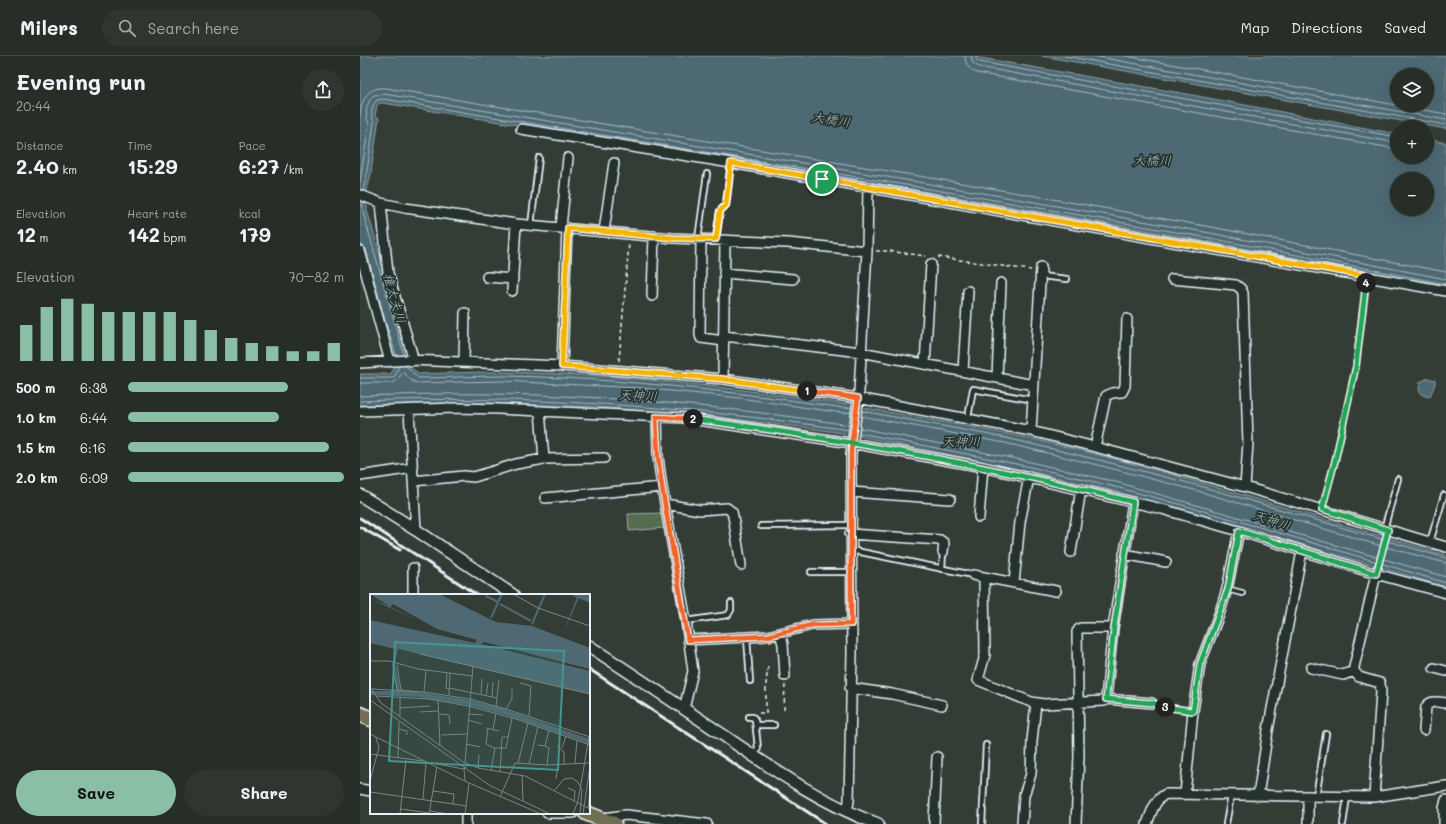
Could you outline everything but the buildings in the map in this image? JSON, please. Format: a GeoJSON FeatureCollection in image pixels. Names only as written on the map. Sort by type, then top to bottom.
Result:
{"type":"FeatureCollection","features":[{"type":"Feature","properties":{"kind":"highway"},"geometry":{"type":"LineString","coordinates":[[360,714],[370,719]]}},
{"type":"Feature","properties":{"kind":"highway"},"geometry":{"type":"LineString","coordinates":[[588,814],[600,821],[614,824]]}},
{"type":"Feature","properties":{"kind":"street"},"geometry":{"type":"LineString","coordinates":[[521,129],[731,163],[1446,291]]}},
{"type":"Feature","properties":{"kind":"street"},"geometry":{"type":"LineString","coordinates":[[562,366],[564,228],[568,158]]}},
{"type":"Feature","properties":{"kind":"street"},"geometry":{"type":"LineString","coordinates":[[604,231],[614,163]]}},
{"type":"Feature","properties":{"kind":"street"},"geometry":{"type":"LineString","coordinates":[[847,811],[849,801],[851,624],[850,530],[852,441],[858,400],[867,251],[868,187]]}},
{"type":"Feature","properties":{"kind":"street"},"geometry":{"type":"LineString","coordinates":[[360,195],[381,204],[516,224],[654,236],[788,243],[867,251]]}},
{"type":"Feature","properties":{"kind":"street"},"geometry":{"type":"LineString","coordinates":[[381,204],[388,273],[412,354],[411,361]]}},
{"type":"Feature","properties":{"kind":"street"},"geometry":{"type":"LineString","coordinates":[[512,291],[516,224]]}},
{"type":"Feature","properties":{"kind":"street"},"geometry":{"type":"LineString","coordinates":[[652,296],[654,236]]}},
{"type":"Feature","properties":{"kind":"street"},"geometry":{"type":"LineString","coordinates":[[699,239],[701,338],[724,338],[861,352],[1034,385]]}},
{"type":"Feature","properties":{"kind":"street"},"geometry":{"type":"LineString","coordinates":[[720,240],[724,273],[723,379]]}},
{"type":"Feature","properties":{"kind":"street"},"geometry":{"type":"LineString","coordinates":[[360,251],[392,362]]}},
{"type":"Feature","properties":{"kind":"street"},"geometry":{"type":"LineString","coordinates":[[925,364],[930,259]]}},
{"type":"Feature","properties":{"kind":"street"},"geometry":{"type":"LineString","coordinates":[[1031,430],[1041,272]]}},
{"type":"Feature","properties":{"kind":"street"},"geometry":{"type":"LineString","coordinates":[[724,273],[793,279]]}},
{"type":"Feature","properties":{"kind":"street"},"geometry":{"type":"LineString","coordinates":[[487,277],[513,279]]}},
{"type":"Feature","properties":{"kind":"street"},"geometry":{"type":"LineString","coordinates":[[1172,279],[1236,285],[1243,293],[1248,443],[1245,487]]}},
{"type":"Feature","properties":{"kind":"street"},"geometry":{"type":"LineString","coordinates":[[997,378],[1000,283]]}},
{"type":"Feature","properties":{"kind":"street"},"geometry":{"type":"LineString","coordinates":[[963,371],[968,291]]}},
{"type":"Feature","properties":{"kind":"street"},"geometry":{"type":"LineString","coordinates":[[464,362],[465,314]]}},
{"type":"Feature","properties":{"kind":"street"},"geometry":{"type":"LineString","coordinates":[[1095,447],[1106,396],[1112,393],[1122,392],[1125,386],[1127,319]]}},
{"type":"Feature","properties":{"kind":"street"},"geometry":{"type":"LineString","coordinates":[[360,363],[411,361],[562,366],[723,379],[968,418],[1031,430],[1245,487],[1322,509],[1386,531],[1446,547]]}},
{"type":"Feature","properties":{"kind":"street"},"geometry":{"type":"LineString","coordinates":[[360,411],[457,408],[685,418],[852,441],[1029,477],[1162,509],[1446,593]]}},
{"type":"Feature","properties":{"kind":"street"},"geometry":{"type":"LineString","coordinates":[[409,410],[416,530]]}},
{"type":"Feature","properties":{"kind":"street"},"geometry":{"type":"LineString","coordinates":[[540,411],[544,460]]}},
{"type":"Feature","properties":{"kind":"street"},"geometry":{"type":"LineString","coordinates":[[656,417],[658,457],[662,487],[686,621],[693,671],[684,709]]}},
{"type":"Feature","properties":{"kind":"street"},"geometry":{"type":"LineString","coordinates":[[413,481],[464,476],[474,477],[516,464],[544,460],[604,458]]}},
{"type":"Feature","properties":{"kind":"street"},"geometry":{"type":"LineString","coordinates":[[979,518],[983,467]]}},
{"type":"Feature","properties":{"kind":"street"},"geometry":{"type":"LineString","coordinates":[[360,476],[413,468]]}},
{"type":"Feature","properties":{"kind":"street"},"geometry":{"type":"LineString","coordinates":[[1014,583],[1020,522],[1029,477]]}},
{"type":"Feature","properties":{"kind":"street"},"geometry":{"type":"LineString","coordinates":[[545,498],[662,487]]}},
{"type":"Feature","properties":{"kind":"street"},"geometry":{"type":"LineString","coordinates":[[1071,552],[1081,489]]}},
{"type":"Feature","properties":{"kind":"street"},"geometry":{"type":"LineString","coordinates":[[851,492],[950,499]]}},
{"type":"Feature","properties":{"kind":"street"},"geometry":{"type":"LineString","coordinates":[[360,495],[416,530],[512,594]]}},
{"type":"Feature","properties":{"kind":"street"},"geometry":{"type":"LineString","coordinates":[[1106,699],[1124,554],[1133,502]]}},
{"type":"Feature","properties":{"kind":"street"},"geometry":{"type":"LineString","coordinates":[[665,504],[700,510],[730,509],[733,516],[741,565]]}},
{"type":"Feature","properties":{"kind":"street"},"geometry":{"type":"LineString","coordinates":[[850,530],[940,540],[944,543],[943,552]]}},
{"type":"Feature","properties":{"kind":"street"},"geometry":{"type":"LineString","coordinates":[[1185,794],[1193,711],[1200,664],[1228,589],[1239,531]]}},
{"type":"Feature","properties":{"kind":"street"},"geometry":{"type":"LineString","coordinates":[[1258,796],[1269,723],[1302,551]]}},
{"type":"Feature","properties":{"kind":"street"},"geometry":{"type":"LineString","coordinates":[[1124,554],[1166,562]]}},
{"type":"Feature","properties":{"kind":"street"},"geometry":{"type":"LineString","coordinates":[[413,568],[413,594]]}},
{"type":"Feature","properties":{"kind":"street"},"geometry":{"type":"LineString","coordinates":[[1374,797],[1381,692],[1380,683],[1358,677],[1354,671],[1354,667],[1377,572]]}},
{"type":"Feature","properties":{"kind":"street"},"geometry":{"type":"LineString","coordinates":[[973,575],[1056,591]]}},
{"type":"Feature","properties":{"kind":"street"},"geometry":{"type":"LineString","coordinates":[[984,578],[985,655],[978,680],[1036,703],[1104,701],[1106,699],[1152,703]]}},
{"type":"Feature","properties":{"kind":"street"},"geometry":{"type":"LineString","coordinates":[[688,640],[768,636],[812,625],[851,624]]}},
{"type":"Feature","properties":{"kind":"street"},"geometry":{"type":"LineString","coordinates":[[1076,824],[1079,756],[1077,631],[1081,628],[1114,628]]}},
{"type":"Feature","properties":{"kind":"street"},"geometry":{"type":"LineString","coordinates":[[780,633],[783,644],[785,676]]}},
{"type":"Feature","properties":{"kind":"street"},"geometry":{"type":"LineString","coordinates":[[590,647],[754,756],[816,795],[871,823]]}},
{"type":"Feature","properties":{"kind":"street"},"geometry":{"type":"LineString","coordinates":[[1311,668],[1343,675],[1354,671]]}},
{"type":"Feature","properties":{"kind":"street"},"geometry":{"type":"LineString","coordinates":[[1434,668],[1446,672]]}},
{"type":"Feature","properties":{"kind":"street"},"geometry":{"type":"LineString","coordinates":[[850,688],[892,694],[942,705]]}},
{"type":"Feature","properties":{"kind":"street"},"geometry":{"type":"LineString","coordinates":[[1424,730],[1426,707],[1428,704],[1431,702],[1446,703]]}},
{"type":"Feature","properties":{"kind":"street"},"geometry":{"type":"LineString","coordinates":[[1022,824],[1024,795],[1031,774],[1032,741],[1036,703]]}},
{"type":"Feature","properties":{"kind":"street"},"geometry":{"type":"LineString","coordinates":[[934,824],[937,757]]}},
{"type":"Feature","properties":{"kind":"street"},"geometry":{"type":"LineString","coordinates":[[1147,824],[1155,803],[1166,794],[1312,796],[1347,798],[1374,797],[1446,786]]}},
{"type":"Feature","properties":{"kind":"street"},"geometry":{"type":"LineString","coordinates":[[360,789],[370,791]]}},
{"type":"Feature","properties":{"kind":"street"},"geometry":{"type":"LineString","coordinates":[[1308,824],[1312,796]]}},
{"type":"Feature","properties":{"kind":"street"},"geometry":{"type":"LineString","coordinates":[[1444,824],[1444,808],[1446,800]]}},
{"type":"Feature","properties":{"kind":"street"},"geometry":{"type":"LineString","coordinates":[[600,821],[626,816],[707,824]]}},
{"type":"Feature","properties":{"kind":"lane"},"geometry":{"type":"LineString","coordinates":[[531,225],[539,158]]}},
{"type":"Feature","properties":{"kind":"lane"},"geometry":{"type":"LineString","coordinates":[[720,240],[720,211],[726,205],[731,163]]}},
{"type":"Feature","properties":{"kind":"lane"},"geometry":{"type":"LineString","coordinates":[[699,239],[707,174]]}},
{"type":"Feature","properties":{"kind":"lane"},"geometry":{"type":"LineString","coordinates":[[1041,272],[1067,279]]}},
{"type":"Feature","properties":{"kind":"lane"},"geometry":{"type":"LineString","coordinates":[[968,418],[973,388],[1033,400]]}},
{"type":"Feature","properties":{"kind":"lane"},"geometry":{"type":"LineString","coordinates":[[1386,531],[1398,479]]}},
{"type":"Feature","properties":{"kind":"lane"},"geometry":{"type":"LineString","coordinates":[[1430,542],[1444,495]]}},
{"type":"Feature","properties":{"kind":"lane"},"geometry":{"type":"LineString","coordinates":[[761,526],[850,530]]}},
{"type":"Feature","properties":{"kind":"lane"},"geometry":{"type":"LineString","coordinates":[[851,550],[973,575]]}},
{"type":"Feature","properties":{"kind":"lane"},"geometry":{"type":"LineString","coordinates":[[942,569],[943,552]]}},
{"type":"Feature","properties":{"kind":"lane"},"geometry":{"type":"LineString","coordinates":[[811,572],[851,572]]}},
{"type":"Feature","properties":{"kind":"lane"},"geometry":{"type":"LineString","coordinates":[[1228,589],[1242,593]]}},
{"type":"Feature","properties":{"kind":"lane"},"geometry":{"type":"LineString","coordinates":[[686,621],[728,615],[731,610],[731,603]]}},
{"type":"Feature","properties":{"kind":"lane"},"geometry":{"type":"LineString","coordinates":[[747,637],[750,681]]}},
{"type":"Feature","properties":{"kind":"lane"},"geometry":{"type":"LineString","coordinates":[[749,717],[754,718],[756,725],[758,748],[754,756]]}},
{"type":"Feature","properties":{"kind":"lane"},"geometry":{"type":"LineString","coordinates":[[756,725],[774,726]]}},
{"type":"Feature","properties":{"kind":"lane"},"geometry":{"type":"LineString","coordinates":[[1312,796],[1326,734]]}},
{"type":"Feature","properties":{"kind":"lane"},"geometry":{"type":"LineString","coordinates":[[982,824],[986,745]]}},
{"type":"Feature","properties":{"kind":"lane"},"geometry":{"type":"LineString","coordinates":[[1226,824],[1231,796]]}},
{"type":"Feature","properties":{"kind":"lane"},"geometry":{"type":"LineString","coordinates":[[1343,824],[1347,798]]}},
{"type":"Feature","properties":{"kind":"path"},"geometry":{"type":"LineString","coordinates":[[618,371],[630,234]]}},
{"type":"Feature","properties":{"kind":"path"},"geometry":{"type":"LineString","coordinates":[[867,251],[888,250],[930,259],[1041,272]]}},
{"type":"Feature","properties":{"kind":"path"},"geometry":{"type":"LineString","coordinates":[[1322,509],[1335,461],[1356,366],[1367,276]]}},
{"type":"Feature","properties":{"kind":"path"},"geometry":{"type":"LineString","coordinates":[[1377,572],[1386,531]]}},
{"type":"Feature","properties":{"kind":"path"},"geometry":{"type":"LineString","coordinates":[[754,718],[756,713],[766,713],[766,683],[768,667]]}},
{"type":"Feature","properties":{"kind":"path"},"geometry":{"type":"LineString","coordinates":[[784,710],[786,692],[785,676]]}},
{"type":"Feature","properties":{"kind":"path"},"geometry":{"type":"LineString","coordinates":[[1152,703],[1160,706],[1193,711]]}},
{"type":"Feature","properties":{"kind":"green space"},"geometry":{"type":"Polygon","coordinates":[[[663,513],[665,528],[629,531],[628,514],[663,513]]]}},
{"type":"Feature","properties":{"kind":"water","name":"大橋川"},"geometry":{"type":"Polygon","coordinates":[[[360,56],[969,56],[1187,94],[1390,133],[1390,164],[1434,164],[1434,140],[1446,143],[1446,288],[1314,261],[1049,213],[383,103],[377,105],[375,116],[379,118],[370,179],[366,194],[367,210],[409,356],[407,358],[410,366],[418,374],[503,372],[589,375],[674,382],[845,404],[854,401],[865,408],[994,431],[1124,461],[1381,536],[1385,535],[1389,538],[1446,555],[1446,587],[1114,491],[1052,476],[849,434],[699,415],[598,407],[487,403],[360,405],[360,374],[391,374],[395,365],[360,242],[360,56]]]}},
{"type":"Feature","properties":{"kind":"water"},"geometry":{"type":"Polygon","coordinates":[[[1042,56],[1446,56],[1446,129],[1434,127],[1434,120],[1396,120],[1042,56]]]}},
{"type":"Feature","properties":{"kind":"water"},"geometry":{"type":"Polygon","coordinates":[[[1428,378],[1435,380],[1435,384],[1430,396],[1428,397],[1421,394],[1419,389],[1420,382],[1428,378]]]}},
{"type":"Feature","properties":{"kind":"railway"},"geometry":{"type":"LineString","coordinates":[[360,518],[475,594]]}},
{"type":"Feature","properties":{"kind":"railway"},"geometry":{"type":"LineString","coordinates":[[360,527],[400,550]]}},
{"type":"Feature","properties":{"kind":"railway"},"geometry":{"type":"LineString","coordinates":[[590,670],[826,824]]}},
{"type":"Feature","properties":{"kind":"route"},"geometry":{"type":"LineString","coordinates":[[822,179],[731,163],[726,205],[720,211],[716,239],[673,238],[568,228],[562,366],[723,379],[858,398],[851,443],[851,624],[812,625],[768,636],[688,640],[686,621],[662,487],[658,457],[656,417],[685,418],[726,423],[851,443],[983,467],[1133,502],[1128,525],[1106,699],[1152,703],[1160,706],[1193,711],[1200,664],[1228,589],[1239,531],[1376,574],[1388,530],[1322,509],[1335,461],[1356,366],[1367,276],[822,179]]}},
{"type":"Feature","properties":{"kind":"water label","name":"権太夫川"},"geometry":{"type":"Point","coordinates":[395,298]}},
{"type":"Feature","properties":{"kind":"water label","name":"天神川"},"geometry":{"type":"Point","coordinates":[638,395]}},
{"type":"Feature","properties":{"kind":"water label","name":"天神川"},"geometry":{"type":"Point","coordinates":[961,441]}},
{"type":"Feature","properties":{"kind":"water label","name":"天神川"},"geometry":{"type":"Point","coordinates":[1272,520]}}]}
